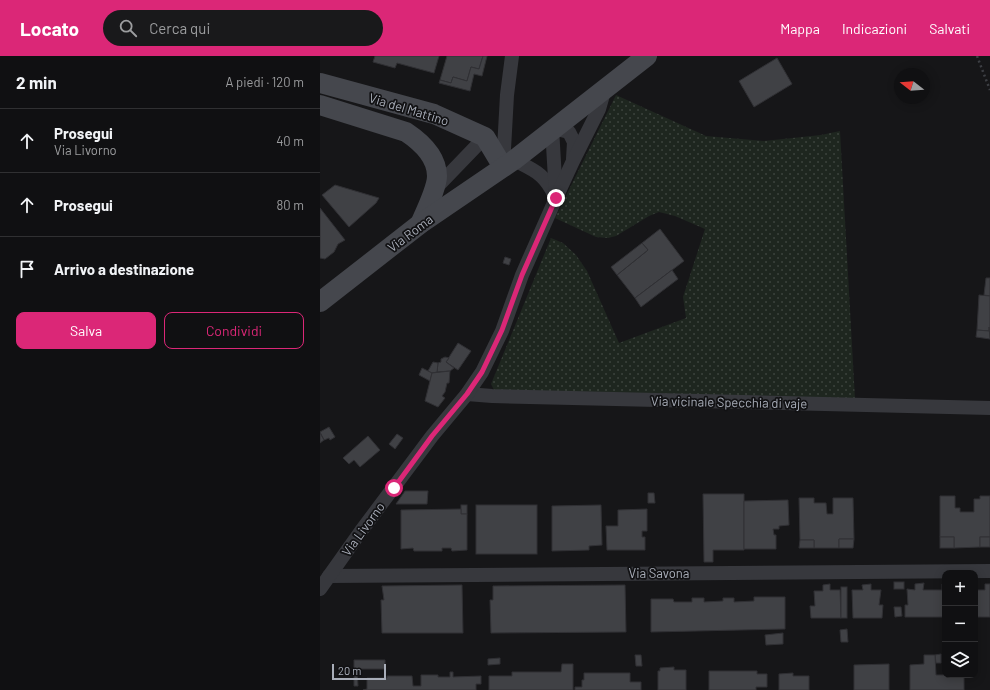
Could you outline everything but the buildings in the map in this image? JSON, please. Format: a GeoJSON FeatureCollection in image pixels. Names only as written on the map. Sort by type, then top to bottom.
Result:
{"type":"FeatureCollection","features":[{"type":"Feature","properties":{"kind":"main road","name":"Via Roma"},"geometry":{"type":"LineString","coordinates":[[320,302],[420,224],[508,163],[647,56]]}},
{"type":"Feature","properties":{"kind":"main road","name":"Via del Mattino"},"geometry":{"type":"LineString","coordinates":[[320,83],[434,114],[485,137]]}},
{"type":"Feature","properties":{"kind":"main road","name":"Via del Mattino"},"geometry":{"type":"LineString","coordinates":[[320,105],[406,132],[426,147],[434,163],[437,177],[428,206],[420,224]]}},
{"type":"Feature","properties":{"kind":"main road"},"geometry":{"type":"LineString","coordinates":[[485,137],[508,163]]}},
{"type":"Feature","properties":{"kind":"street"},"geometry":{"type":"LineString","coordinates":[[512,56],[507,95],[508,163],[539,174],[549,183],[556,198]]}},
{"type":"Feature","properties":{"kind":"street","name":"Via Livorno"},"geometry":{"type":"LineString","coordinates":[[320,589],[432,436],[467,394],[482,372],[502,330],[522,275],[556,198],[600,109],[605,88]]}},
{"type":"Feature","properties":{"kind":"street"},"geometry":{"type":"LineString","coordinates":[[556,198],[552,128],[569,132],[574,142],[573,161]]}},
{"type":"Feature","properties":{"kind":"street"},"geometry":{"type":"LineString","coordinates":[[433,191],[485,137]]}},
{"type":"Feature","properties":{"kind":"street","name":"Via vicinale Specchia di vaje"},"geometry":{"type":"LineString","coordinates":[[467,394],[492,396],[990,408]]}},
{"type":"Feature","properties":{"kind":"street","name":"Via Savona"},"geometry":{"type":"LineString","coordinates":[[329,576],[990,571]]}},
{"type":"Feature","properties":{"kind":"path"},"geometry":{"type":"LineString","coordinates":[[977,56],[990,90]]}},
{"type":"Feature","properties":{"kind":"shaded area"},"geometry":{"type":"Polygon","coordinates":[[[616,95],[706,136],[764,141],[821,135],[840,131],[855,399],[494,390],[491,384],[551,238],[563,243],[576,255],[587,271],[619,343],[686,318],[683,297],[705,229],[675,216],[659,212],[649,216],[616,236],[608,238],[596,237],[555,218],[616,95]]]}},
{"type":"Feature","properties":{"kind":"route"},"geometry":{"type":"LineString","coordinates":[[394,488],[432,436],[467,394],[482,372],[502,330],[522,275],[556,198]]}}]}
